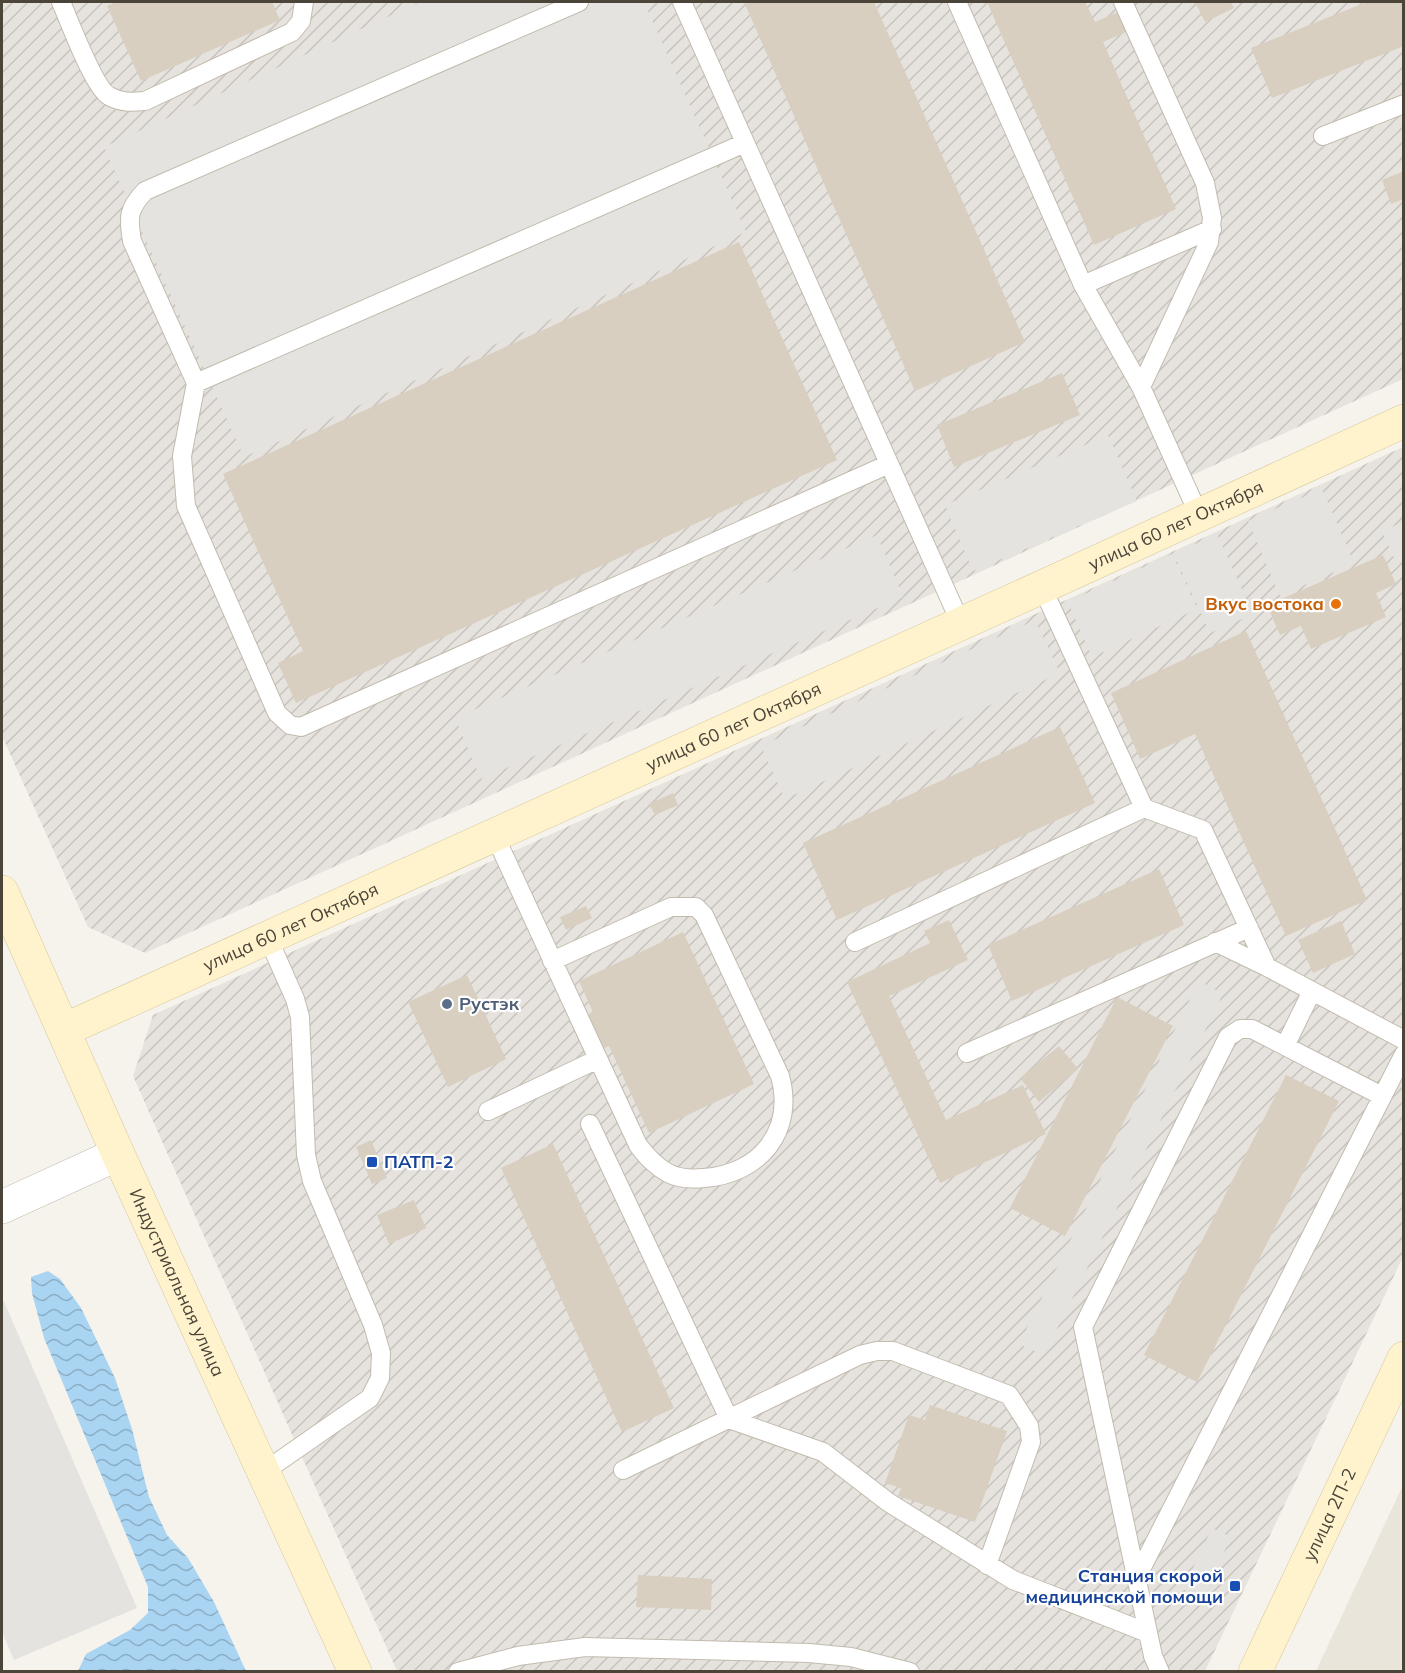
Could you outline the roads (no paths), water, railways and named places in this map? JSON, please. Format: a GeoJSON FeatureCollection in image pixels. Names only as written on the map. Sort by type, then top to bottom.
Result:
{"type":"FeatureCollection","features":[{"type":"Feature","properties":{"kind":"main road","name":"улица 60 лет Октября"},"geometry":{"type":"LineString","coordinates":[[64,1030],[1404,421]]}},
{"type":"Feature","properties":{"kind":"main road","name":"Индустриальная улица"},"geometry":{"type":"LineString","coordinates":[[2,892],[118,1154],[355,1671]]}},
{"type":"Feature","properties":{"kind":"main road","name":"улица 2П-2"},"geometry":{"type":"LineString","coordinates":[[1255,1671],[1404,1358]]}},
{"type":"Feature","properties":{"kind":"street"},"geometry":{"type":"LineString","coordinates":[[2,1207],[118,1154]]}},
{"type":"Feature","properties":{"kind":"lane"},"geometry":{"type":"LineString","coordinates":[[61,2],[94,78],[106,95],[125,102],[145,101],[291,32],[301,21],[304,2]]}},
{"type":"Feature","properties":{"kind":"lane"},"geometry":{"type":"LineString","coordinates":[[579,2],[145,191],[132,205],[129,222],[132,241],[196,383],[182,456],[186,506],[277,713],[290,725],[301,727],[890,464]]}},
{"type":"Feature","properties":{"kind":"lane"},"geometry":{"type":"LineString","coordinates":[[682,2],[961,624]]}},
{"type":"Feature","properties":{"kind":"lane"},"geometry":{"type":"LineString","coordinates":[[957,2],[1083,285],[1141,387],[1199,515]]}},
{"type":"Feature","properties":{"kind":"lane"},"geometry":{"type":"LineString","coordinates":[[1124,2],[1204,183],[1212,229],[1209,242],[1141,387]]}},
{"type":"Feature","properties":{"kind":"lane"},"geometry":{"type":"LineString","coordinates":[[1323,136],[1404,104]]}},
{"type":"Feature","properties":{"kind":"lane"},"geometry":{"type":"LineString","coordinates":[[196,383],[745,143]]}},
{"type":"Feature","properties":{"kind":"lane"},"geometry":{"type":"LineString","coordinates":[[1083,285],[1212,229]]}},
{"type":"Feature","properties":{"kind":"lane"},"geometry":{"type":"LineString","coordinates":[[1042,587],[1144,808],[1203,830],[1267,967]]}},
{"type":"Feature","properties":{"kind":"lane"},"geometry":{"type":"LineString","coordinates":[[855,942],[1144,808]]}},
{"type":"Feature","properties":{"kind":"lane"},"geometry":{"type":"LineString","coordinates":[[494,834],[552,961],[638,1145],[651,1162],[670,1174],[692,1179],[720,1177],[746,1166],[759,1157],[779,1132],[785,1095],[780,1076],[704,915],[696,907],[671,907],[552,961]]}},
{"type":"Feature","properties":{"kind":"lane"},"geometry":{"type":"LineString","coordinates":[[967,1053],[1249,928]]}},
{"type":"Feature","properties":{"kind":"lane"},"geometry":{"type":"LineString","coordinates":[[265,1471],[370,1398],[380,1378],[381,1353],[373,1325],[312,1181],[306,1155],[300,1017],[295,999],[268,938]]}},
{"type":"Feature","properties":{"kind":"lane"},"geometry":{"type":"LineString","coordinates":[[1215,942],[1404,1040]]}},
{"type":"Feature","properties":{"kind":"lane"},"geometry":{"type":"LineString","coordinates":[[1285,1046],[1312,991]]}},
{"type":"Feature","properties":{"kind":"lane"},"geometry":{"type":"LineString","coordinates":[[1160,1671],[1153,1656],[1083,1327],[1228,1037],[1240,1029],[1252,1029],[1382,1096]]}},
{"type":"Feature","properties":{"kind":"lane"},"geometry":{"type":"LineString","coordinates":[[1137,1577],[1404,1054]]}},
{"type":"Feature","properties":{"kind":"lane"},"geometry":{"type":"LineString","coordinates":[[488,1111],[598,1059]]}},
{"type":"Feature","properties":{"kind":"lane"},"geometry":{"type":"LineString","coordinates":[[590,1124],[729,1419],[823,1452],[888,1502],[1012,1580],[1148,1633]]}},
{"type":"Feature","properties":{"kind":"lane"},"geometry":{"type":"LineString","coordinates":[[623,1470],[860,1355],[877,1351],[893,1351],[1009,1395],[1029,1426],[1031,1442],[987,1565]]}},
{"type":"Feature","properties":{"kind":"lane"},"geometry":{"type":"LineString","coordinates":[[458,1671],[518,1656],[585,1647],[809,1653],[851,1657],[910,1671]]}},
{"type":"Feature","properties":{"kind":"water"},"geometry":{"type":"Polygon","coordinates":[[[48,1271],[60,1279],[81,1308],[115,1378],[132,1429],[149,1497],[167,1535],[188,1558],[214,1602],[246,1671],[78,1671],[86,1654],[130,1630],[148,1613],[148,1587],[44,1338],[32,1293],[31,1277],[48,1271]]]}},
{"type":"Feature","properties":{"kind":"place","name":"Вкус востока"},"geometry":{"type":"Point","coordinates":[1336,604]}},
{"type":"Feature","properties":{"kind":"place","name":"Рустэк"},"geometry":{"type":"Point","coordinates":[447,1004]}},
{"type":"Feature","properties":{"kind":"place","name":"ПАТП-2"},"geometry":{"type":"Point","coordinates":[372,1162]}},
{"type":"Feature","properties":{"kind":"place","name":"Станция скорой медицинской помощи"},"geometry":{"type":"Point","coordinates":[1235,1586]}}]}
